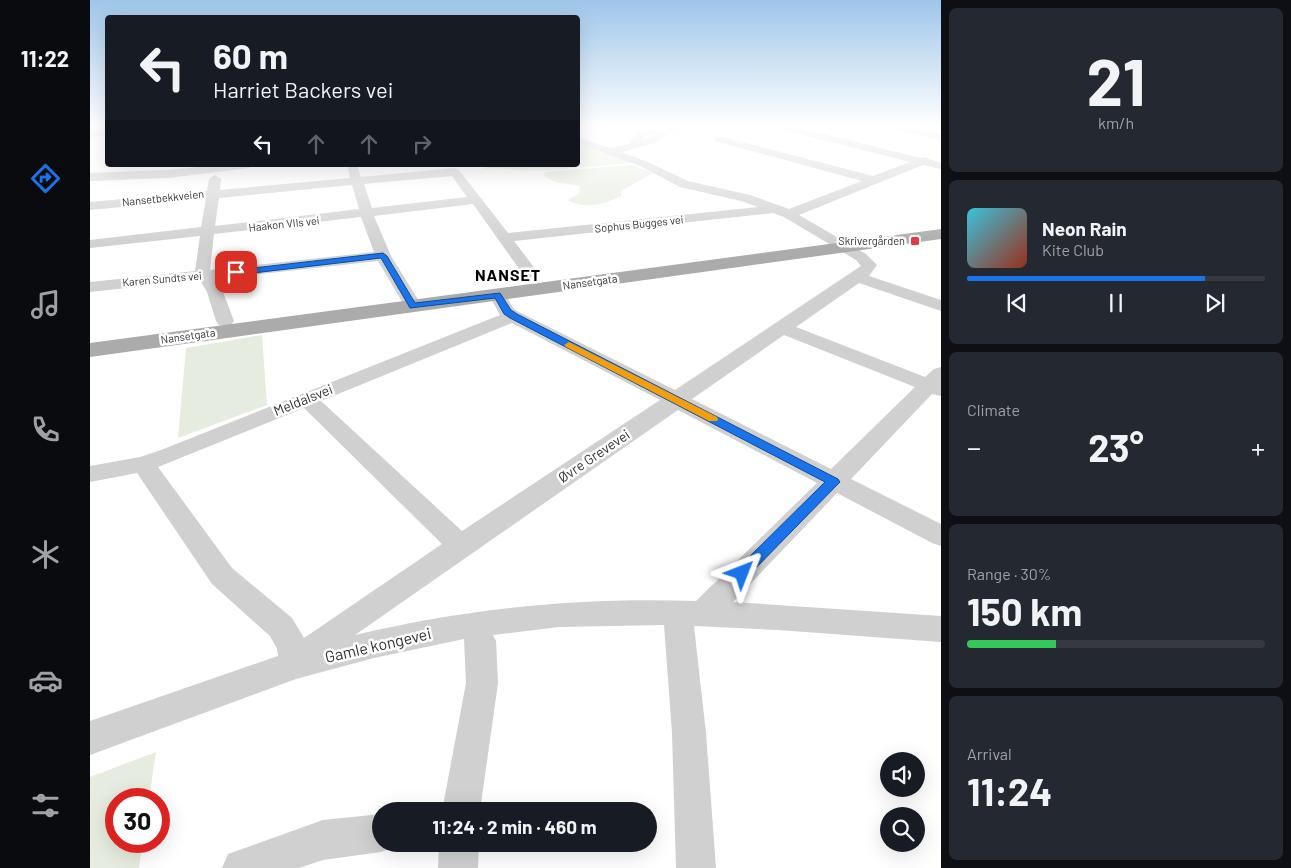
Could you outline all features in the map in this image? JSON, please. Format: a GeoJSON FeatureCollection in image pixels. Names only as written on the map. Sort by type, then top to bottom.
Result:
{"type":"FeatureCollection","features":[{"type":"Feature","properties":{"kind":"main road","name":"Nansetgata"},"geometry":{"type":"LineString","coordinates":[[90,350],[941,234]]}},
{"type":"Feature","properties":{"kind":"street"},"geometry":{"type":"LineString","coordinates":[[647,166],[684,184],[745,198],[789,214],[867,261],[869,265],[867,270],[857,277]]}},
{"type":"Feature","properties":{"kind":"street"},"geometry":{"type":"LineString","coordinates":[[819,166],[873,180]]}},
{"type":"Feature","properties":{"kind":"street"},"geometry":{"type":"LineString","coordinates":[[789,214],[912,166]]}},
{"type":"Feature","properties":{"kind":"street"},"geometry":{"type":"LineString","coordinates":[[90,177],[216,170],[236,167]]}},
{"type":"Feature","properties":{"kind":"street"},"geometry":{"type":"LineString","coordinates":[[352,167],[383,256],[413,306]]}},
{"type":"Feature","properties":{"kind":"street"},"geometry":{"type":"LineString","coordinates":[[216,170],[202,270],[215,292],[226,321]]}},
{"type":"Feature","properties":{"kind":"street","name":"Nansetbekkveien"},"geometry":{"type":"LineString","coordinates":[[90,206],[455,172],[477,200]]}},
{"type":"Feature","properties":{"kind":"street"},"geometry":{"type":"LineString","coordinates":[[477,200],[531,274]]}},
{"type":"Feature","properties":{"kind":"street","name":"Haakon VIIs vei"},"geometry":{"type":"LineString","coordinates":[[90,244],[477,200]]}},
{"type":"Feature","properties":{"kind":"street","name":"Sophus Bugges vei"},"geometry":{"type":"LineString","coordinates":[[505,238],[772,209]]}},
{"type":"Feature","properties":{"kind":"street","name":"Karen Sundts vei"},"geometry":{"type":"LineString","coordinates":[[90,287],[383,256]]}},
{"type":"Feature","properties":{"kind":"street"},"geometry":{"type":"LineString","coordinates":[[857,277],[941,306]]}},
{"type":"Feature","properties":{"kind":"street","name":"Øvre Grevevei"},"geometry":{"type":"LineString","coordinates":[[294,665],[325,639],[678,401],[857,277]]}},
{"type":"Feature","properties":{"kind":"street"},"geometry":{"type":"LineString","coordinates":[[497,295],[508,312],[513,316],[941,536]]}},
{"type":"Feature","properties":{"kind":"street","name":"Meldalsvei"},"geometry":{"type":"LineString","coordinates":[[90,474],[156,460],[513,316]]}},
{"type":"Feature","properties":{"kind":"street"},"geometry":{"type":"LineString","coordinates":[[696,868],[689,733],[690,613],[833,482],[937,383],[783,328]]}},
{"type":"Feature","properties":{"kind":"street"},"geometry":{"type":"LineString","coordinates":[[306,399],[461,546]]}},
{"type":"Feature","properties":{"kind":"street"},"geometry":{"type":"LineString","coordinates":[[156,460],[222,576],[281,627],[293,647],[294,665]]}},
{"type":"Feature","properties":{"kind":"street","name":"Gamle kongevei"},"geometry":{"type":"LineString","coordinates":[[90,738],[294,665],[347,650],[474,625],[550,616],[690,613],[941,629]]}},
{"type":"Feature","properties":{"kind":"street"},"geometry":{"type":"LineString","coordinates":[[462,802],[482,684],[480,641],[474,625]]}},
{"type":"Feature","properties":{"kind":"street"},"geometry":{"type":"LineString","coordinates":[[242,868],[323,840],[372,834]]}},
{"type":"Feature","properties":{"kind":"street"},"geometry":{"type":"LineString","coordinates":[[458,852],[458,868]]}},
{"type":"Feature","properties":{"kind":"shaded area"},"geometry":{"type":"Polygon","coordinates":[[[602,166],[534,171],[486,169],[484,167],[602,166]]]}},
{"type":"Feature","properties":{"kind":"shaded area"},"geometry":{"type":"Polygon","coordinates":[[[633,166],[653,173],[621,191],[621,196],[595,205],[581,205],[568,200],[579,194],[580,186],[555,182],[544,176],[546,172],[633,166]]]}},
{"type":"Feature","properties":{"kind":"shaded area"},"geometry":{"type":"Polygon","coordinates":[[[262,335],[267,405],[178,438],[186,348],[262,335]]]}},
{"type":"Feature","properties":{"kind":"shaded area"},"geometry":{"type":"Polygon","coordinates":[[[156,752],[151,788],[105,788],[105,853],[141,853],[139,868],[90,868],[90,777],[156,752]]]}},
{"type":"Feature","properties":{"kind":"slow traffic"},"geometry":{"type":"LineString","coordinates":[[569,345],[713,419]]}},
{"type":"Feature","properties":{"kind":"place","name":"Skrivergården"},"geometry":{"type":"Point","coordinates":[915,241]}},
{"type":"Feature","properties":{"kind":"district","name":"NANSET"},"geometry":{"type":"Point","coordinates":[508,275]}},
{"type":"Feature","properties":{"kind":"route"},"geometry":{"type":"LineString","coordinates":[[236,272],[383,256],[413,306],[497,295],[504,307],[513,316],[833,482],[742,573]]}}]}
